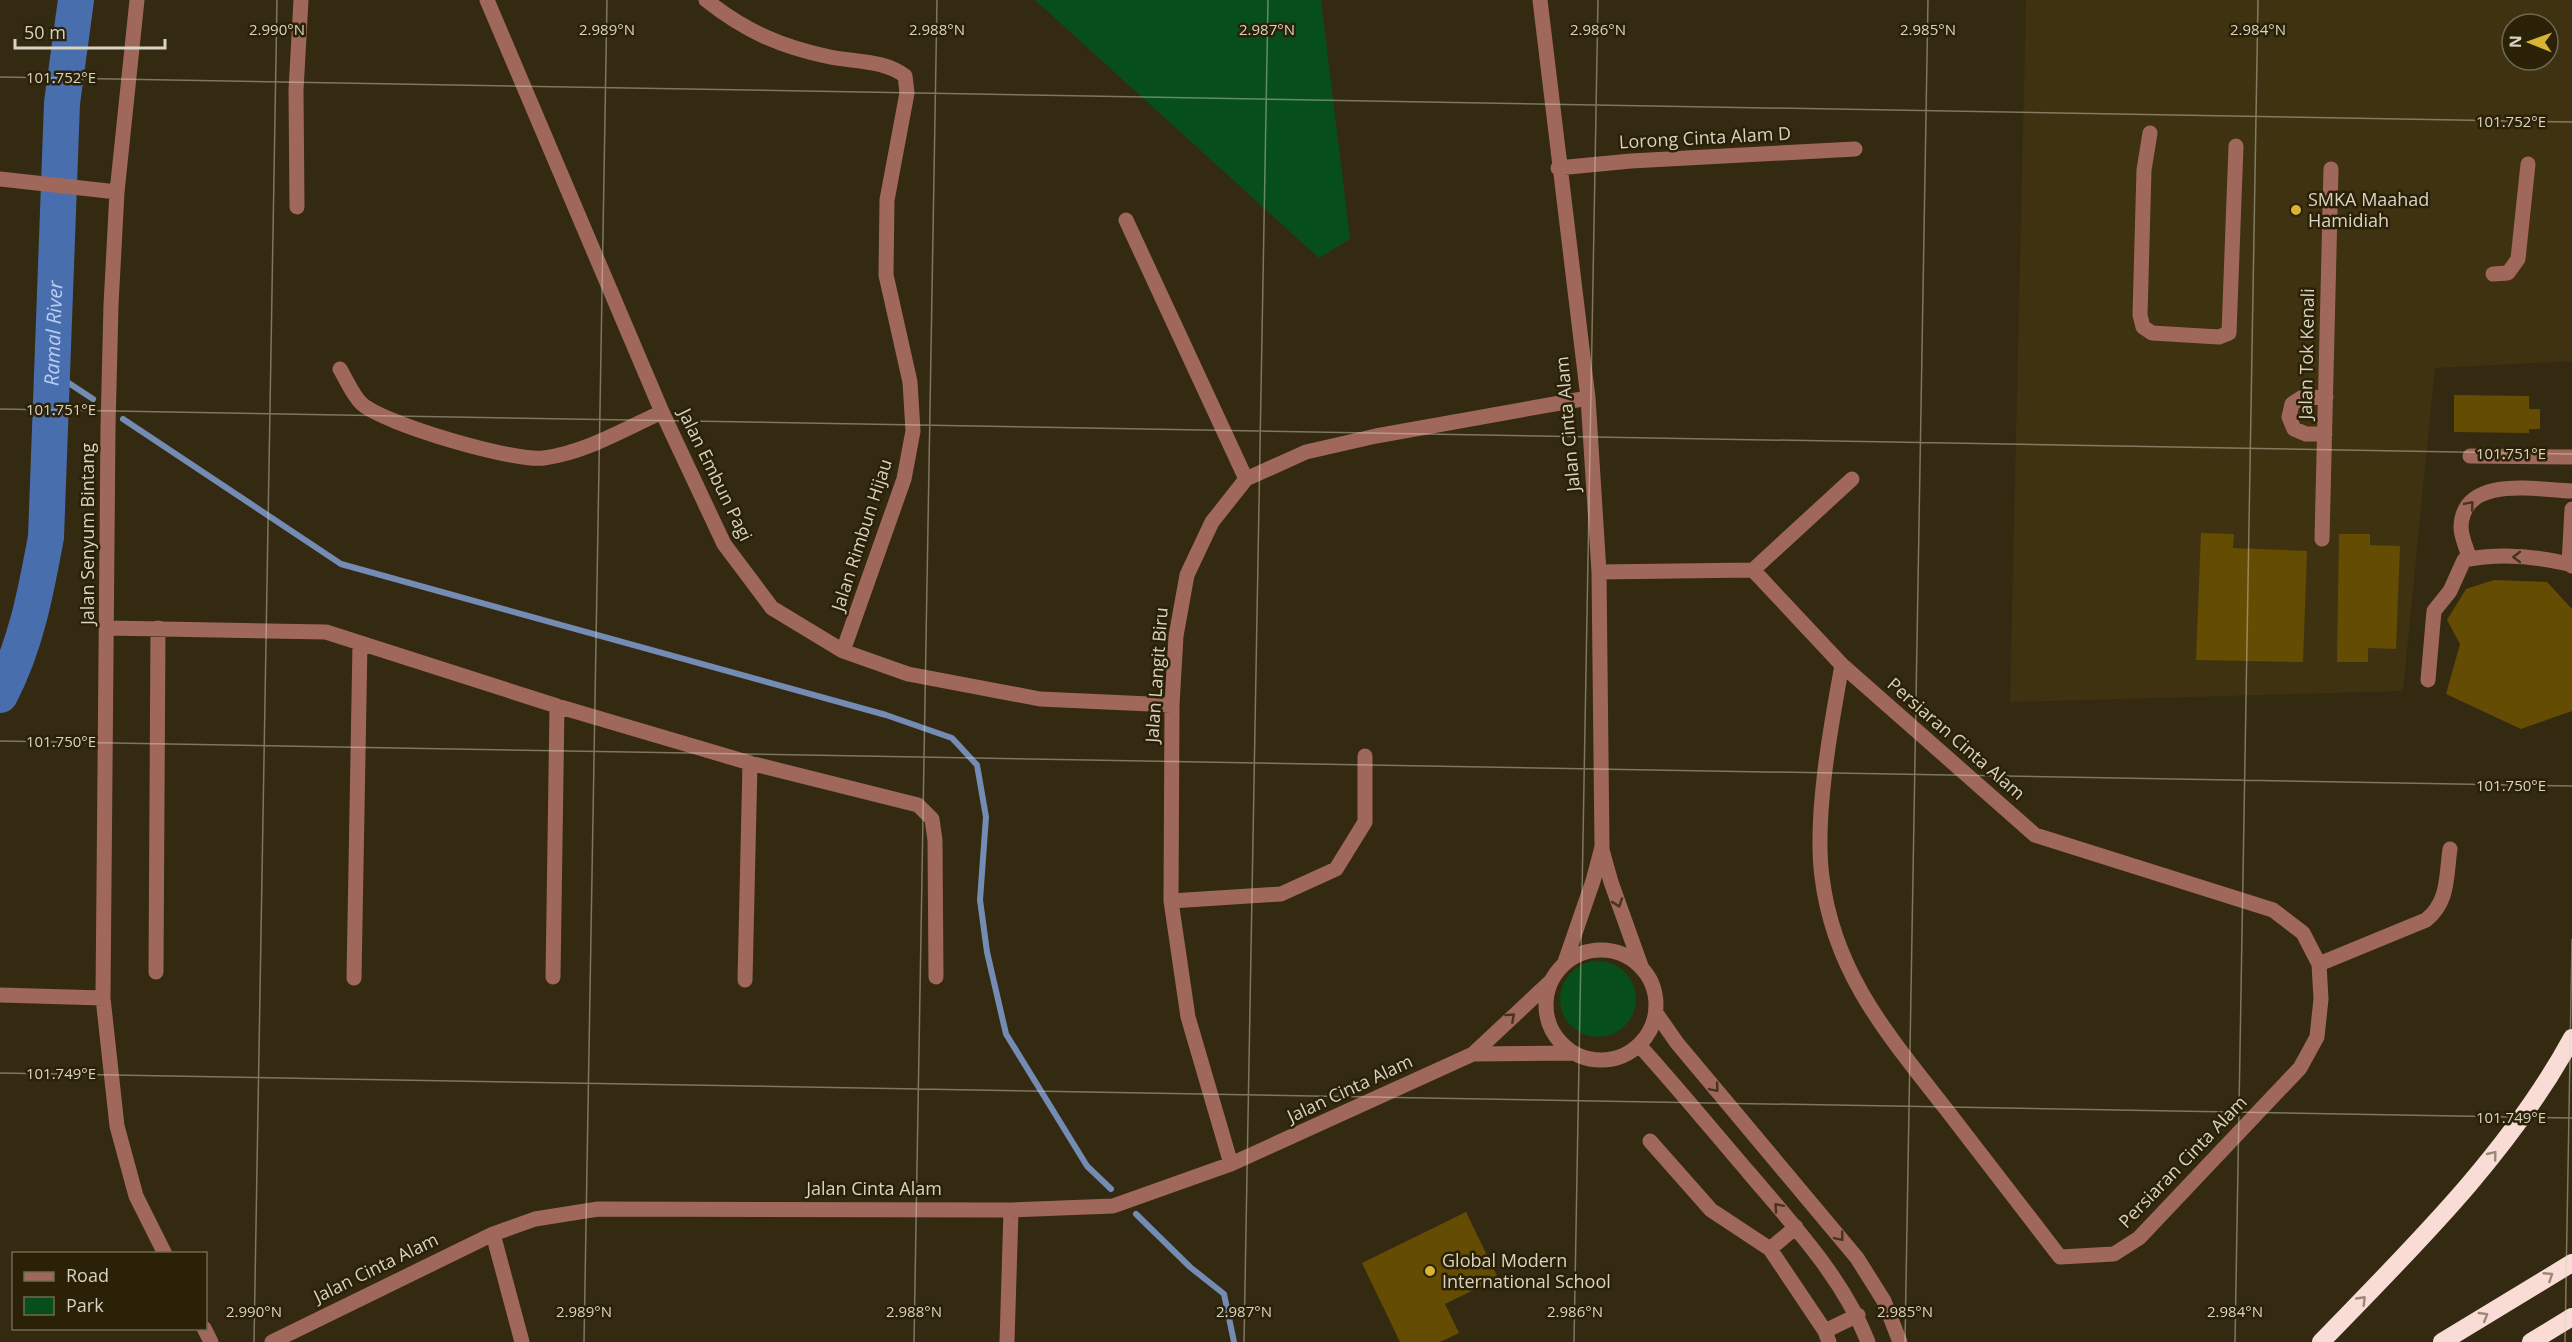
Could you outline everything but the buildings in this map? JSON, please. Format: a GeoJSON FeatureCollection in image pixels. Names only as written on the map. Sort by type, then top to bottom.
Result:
{"type":"FeatureCollection","features":[{"type":"Feature","properties":{"kind":"highway"},"geometry":{"type":"LineString","coordinates":[[2322,1342],[2406,1254],[2495,1154],[2572,1038]]}},
{"type":"Feature","properties":{"kind":"highway"},"geometry":{"type":"LineString","coordinates":[[2442,1342],[2572,1263]]}},
{"type":"Feature","properties":{"kind":"highway"},"geometry":{"type":"LineString","coordinates":[[2531,1342],[2572,1317]]}},
{"type":"Feature","properties":{"kind":"street","name":"Jalan Senyum Bintang"},"geometry":{"type":"LineString","coordinates":[[137,0],[117,192],[108,427],[103,998],[117,1126],[136,1197],[164,1252]]}},
{"type":"Feature","properties":{"kind":"street"},"geometry":{"type":"LineString","coordinates":[[297,207],[296,90],[301,0]]}},
{"type":"Feature","properties":{"kind":"street","name":"Jalan Embun Pagi"},"geometry":{"type":"LineString","coordinates":[[487,0],[662,412],[724,544],[772,608],[843,651],[908,674],[1040,699],[1172,705]]}},
{"type":"Feature","properties":{"kind":"street","name":"Jalan Rimbun Hijau"},"geometry":{"type":"LineString","coordinates":[[706,0],[769,41],[829,56],[892,66],[905,76],[908,93],[887,200],[886,275],[910,382],[913,431],[904,479],[843,651]]}},
{"type":"Feature","properties":{"kind":"street","name":"Jalan Cinta Alam"},"geometry":{"type":"LineString","coordinates":[[1540,0],[1558,168],[1588,398],[1599,572],[1602,847],[1611,882],[1641,966]]}},
{"type":"Feature","properties":{"kind":"street"},"geometry":{"type":"LineString","coordinates":[[2150,133],[2144,170],[2140,315],[2143,327],[2152,333],[2219,337],[2229,333],[2236,146]]}},
{"type":"Feature","properties":{"kind":"street","name":"Lorong Cinta Alam D"},"geometry":{"type":"LineString","coordinates":[[1558,168],[1631,161],[1855,149]]}},
{"type":"Feature","properties":{"kind":"street"},"geometry":{"type":"LineString","coordinates":[[2493,274],[2508,273],[2518,259],[2528,164]]}},
{"type":"Feature","properties":{"kind":"street","name":"Jalan Tok Kenali"},"geometry":{"type":"LineString","coordinates":[[2322,539],[2331,169]]}},
{"type":"Feature","properties":{"kind":"street"},"geometry":{"type":"LineString","coordinates":[[0,179],[117,192]]}},
{"type":"Feature","properties":{"kind":"street"},"geometry":{"type":"LineString","coordinates":[[1126,220],[1246,479]]}},
{"type":"Feature","properties":{"kind":"street"},"geometry":{"type":"LineString","coordinates":[[340,369],[361,403],[391,420],[495,453],[540,458],[580,451],[662,412]]}},
{"type":"Feature","properties":{"kind":"street"},"geometry":{"type":"LineString","coordinates":[[2325,434],[2306,434],[2294,429],[2289,417],[2292,404],[2301,398],[2326,397]]}},
{"type":"Feature","properties":{"kind":"street","name":"Jalan Langit Biru"},"geometry":{"type":"LineString","coordinates":[[1231,1164],[1188,1017],[1171,900],[1172,705],[1176,636],[1187,575],[1212,522],[1246,479],[1306,452],[1376,436],[1588,398]]}},
{"type":"Feature","properties":{"kind":"street"},"geometry":{"type":"LineString","coordinates":[[2470,456],[2572,457]]}},
{"type":"Feature","properties":{"kind":"street"},"geometry":{"type":"LineString","coordinates":[[1599,572],[1753,570],[1852,478]]}},
{"type":"Feature","properties":{"kind":"street"},"geometry":{"type":"LineString","coordinates":[[2428,680],[2434,610],[2450,591],[2467,560],[2461,529],[2465,509],[2481,494],[2499,489],[2572,491]]}},
{"type":"Feature","properties":{"kind":"street"},"geometry":{"type":"LineString","coordinates":[[2467,560],[2540,557],[2571,565],[2572,509]]}},
{"type":"Feature","properties":{"kind":"street","name":"Persiaran Cinta Alam"},"geometry":{"type":"LineString","coordinates":[[1753,570],[1842,665],[2035,835],[2273,910],[2303,933],[2319,964],[2321,999],[2317,1037],[2300,1068],[2139,1238],[2114,1254],[2060,1257],[1872,1014],[1838,948],[1822,876],[1822,817],[1833,714],[1842,665]]}},
{"type":"Feature","properties":{"kind":"street"},"geometry":{"type":"LineString","coordinates":[[108,628],[327,632],[557,706],[750,763],[918,805],[932,819],[935,840],[936,977]]}},
{"type":"Feature","properties":{"kind":"street"},"geometry":{"type":"LineString","coordinates":[[156,972],[159,628]]}},
{"type":"Feature","properties":{"kind":"street"},"geometry":{"type":"LineString","coordinates":[[354,978],[360,643]]}},
{"type":"Feature","properties":{"kind":"street"},"geometry":{"type":"LineString","coordinates":[[553,977],[557,706]]}},
{"type":"Feature","properties":{"kind":"street"},"geometry":{"type":"LineString","coordinates":[[1171,900],[1281,894],[1336,868],[1365,822],[1365,756]]}},
{"type":"Feature","properties":{"kind":"street"},"geometry":{"type":"LineString","coordinates":[[745,980],[750,763]]}},
{"type":"Feature","properties":{"kind":"street","name":"Jalan Cinta Alam"},"geometry":{"type":"LineString","coordinates":[[1565,962],[1590,891],[1602,847]]}},
{"type":"Feature","properties":{"kind":"street"},"geometry":{"type":"LineString","coordinates":[[2319,964],[2426,920],[2438,910],[2443,897],[2450,849]]}},
{"type":"Feature","properties":{"kind":"street"},"geometry":{"type":"LineString","coordinates":[[1604,949],[1631,957],[1641,966],[1654,988],[1656,1013],[1650,1030],[1639,1045],[1619,1057],[1607,1060],[1584,1058],[1564,1046],[1550,1027],[1545,1004],[1550,981],[1565,962],[1590,950],[1604,949]]}},
{"type":"Feature","properties":{"kind":"street","name":"Jalan Cinta Alam"},"geometry":{"type":"LineString","coordinates":[[272,1342],[493,1234],[535,1219],[598,1209],[1011,1210],[1113,1206],[1231,1164],[1473,1054],[1550,981]]}},
{"type":"Feature","properties":{"kind":"street"},"geometry":{"type":"LineString","coordinates":[[0,995],[103,998]]}},
{"type":"Feature","properties":{"kind":"street"},"geometry":{"type":"LineString","coordinates":[[1656,1013],[1677,1043],[1857,1258],[1884,1301],[1900,1342]]}},
{"type":"Feature","properties":{"kind":"street"},"geometry":{"type":"LineString","coordinates":[[1639,1045],[1796,1227],[1835,1279],[1858,1315],[1868,1342]]}},
{"type":"Feature","properties":{"kind":"street","name":"Jalan Cinta Alam"},"geometry":{"type":"LineString","coordinates":[[1473,1054],[1574,1053]]}},
{"type":"Feature","properties":{"kind":"street"},"geometry":{"type":"LineString","coordinates":[[1650,1141],[1711,1210],[1770,1249],[1827,1336],[1858,1315]]}},
{"type":"Feature","properties":{"kind":"street"},"geometry":{"type":"LineString","coordinates":[[1007,1342],[1011,1210]]}},
{"type":"Feature","properties":{"kind":"street"},"geometry":{"type":"LineString","coordinates":[[1770,1249],[1796,1227]]}},
{"type":"Feature","properties":{"kind":"street"},"geometry":{"type":"LineString","coordinates":[[493,1234],[522,1342]]}},
{"type":"Feature","properties":{"kind":"shaded area","name":"SMKA Maahad Hamidiah"},"geometry":{"type":"Polygon","coordinates":[[[2026,0],[2572,0],[2572,361],[2435,368],[2403,691],[2010,702],[2026,0]]]}},
{"type":"Feature","properties":{"kind":"green space"},"geometry":{"type":"Polygon","coordinates":[[[1035,0],[1321,0],[1350,239],[1319,258],[1035,0]]]}},
{"type":"Feature","properties":{"kind":"green space"},"geometry":{"type":"Polygon","coordinates":[[[1591,961],[1605,961],[1619,967],[1630,978],[1636,992],[1633,1014],[1625,1026],[1605,1037],[1591,1037],[1577,1031],[1566,1020],[1560,1006],[1560,992],[1566,978],[1577,967],[1591,961]]]}},
{"type":"Feature","properties":{"kind":"waterway","name":"Ramal River"},"geometry":{"type":"LineString","coordinates":[[0,695],[23,638],[34,598],[46,537],[62,103],[76,0]]}},
{"type":"Feature","properties":{"kind":"waterway"},"geometry":{"type":"LineString","coordinates":[[52,372],[93,399]]}},
{"type":"Feature","properties":{"kind":"waterway"},"geometry":{"type":"LineString","coordinates":[[123,419],[341,564],[886,715],[952,738],[977,765],[986,817],[980,900],[987,952],[1006,1034],[1087,1166],[1111,1189]]}},
{"type":"Feature","properties":{"kind":"waterway"},"geometry":{"type":"LineString","coordinates":[[1136,1214],[1190,1267],[1224,1294],[1234,1342]]}},
{"type":"Feature","properties":{"kind":"place","name":"SMKA Maahad Hamidiah"},"geometry":{"type":"Point","coordinates":[2296,210]}},
{"type":"Feature","properties":{"kind":"place","name":"Global Modern International School"},"geometry":{"type":"Point","coordinates":[1430,1271]}}]}
